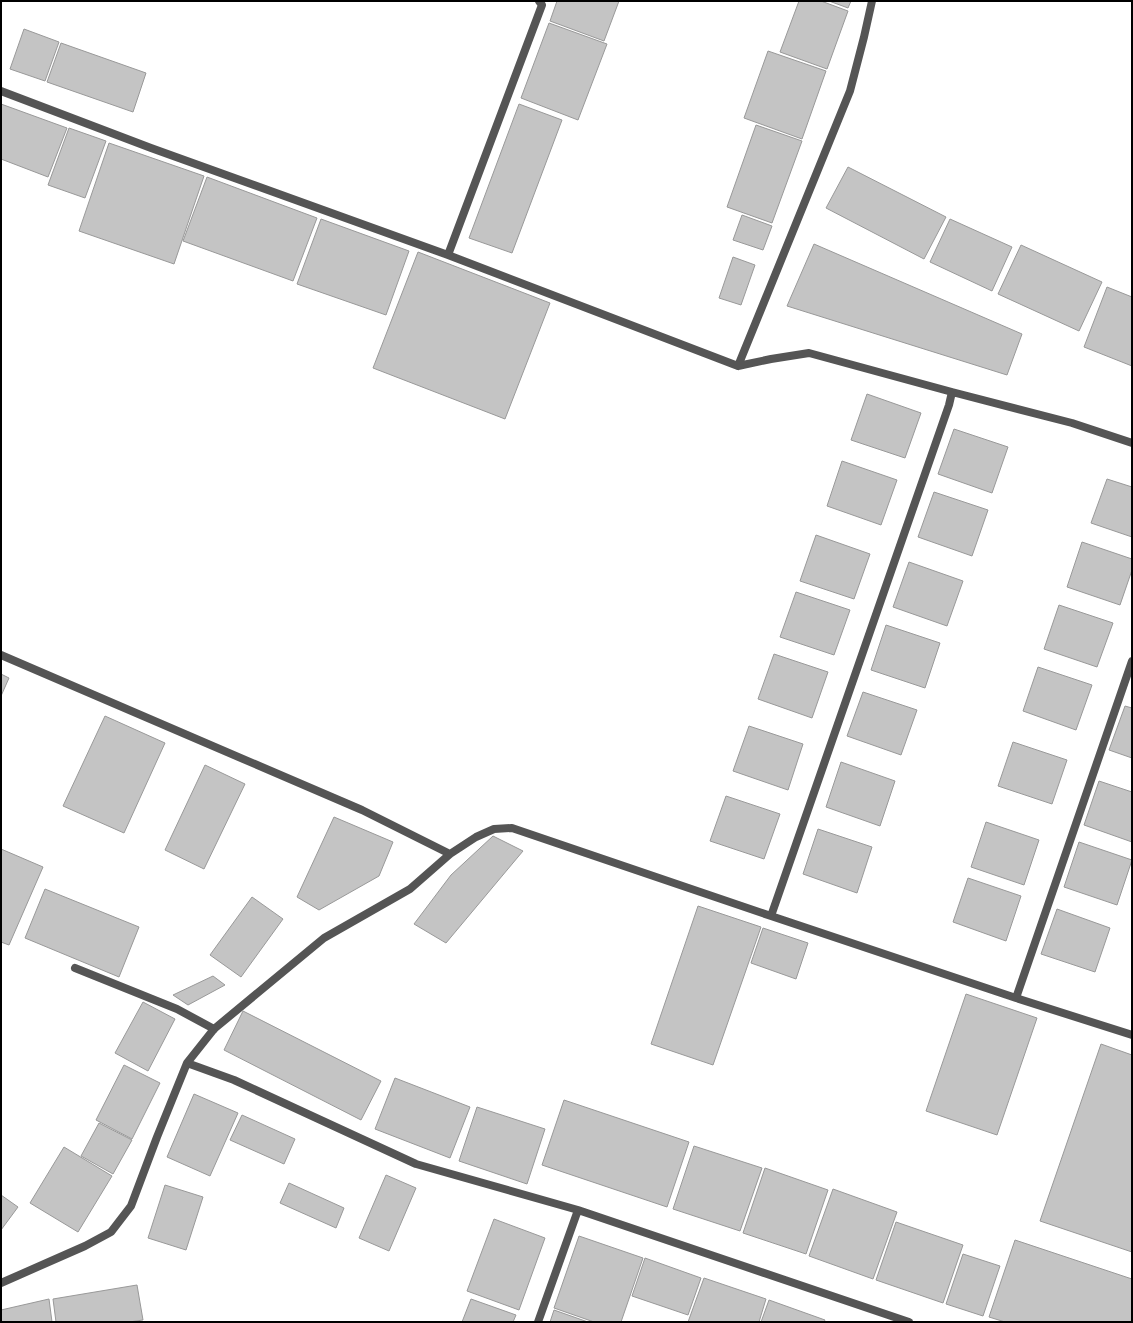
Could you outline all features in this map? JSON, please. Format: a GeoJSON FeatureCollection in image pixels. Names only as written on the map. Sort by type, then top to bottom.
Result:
{"type":"FeatureCollection","features":[{"type":"Feature","properties":{"kind":"street"},"geometry":{"type":"LineString","coordinates":[[448,255],[542,5],[539,1]]}},
{"type":"Feature","properties":{"kind":"street"},"geometry":{"type":"LineString","coordinates":[[738,366],[850,91],[872,1]]}},
{"type":"Feature","properties":{"kind":"street"},"geometry":{"type":"LineString","coordinates":[[1,91],[151,148],[448,255],[738,366],[808,353],[1072,423],[1132,443]]}},
{"type":"Feature","properties":{"kind":"street"},"geometry":{"type":"LineString","coordinates":[[771,916],[944,420],[952,392]]}},
{"type":"Feature","properties":{"kind":"street"},"geometry":{"type":"LineString","coordinates":[[1,655],[362,810],[450,854]]}},
{"type":"Feature","properties":{"kind":"street"},"geometry":{"type":"LineString","coordinates":[[1016,998],[1132,661]]}},
{"type":"Feature","properties":{"kind":"street"},"geometry":{"type":"LineString","coordinates":[[1,1283],[85,1246],[111,1232],[131,1206],[187,1063],[214,1030],[324,938],[410,889],[450,854],[476,837],[494,829],[512,828],[1016,998],[1132,1035]]}},
{"type":"Feature","properties":{"kind":"street"},"geometry":{"type":"LineString","coordinates":[[75,968],[177,1009],[214,1030]]}},
{"type":"Feature","properties":{"kind":"street"},"geometry":{"type":"LineString","coordinates":[[187,1063],[234,1080],[416,1164],[578,1210],[908,1322]]}},
{"type":"Feature","properties":{"kind":"street"},"geometry":{"type":"LineString","coordinates":[[538,1322],[578,1210]]}},
{"type":"Feature","properties":{"kind":"building"},"geometry":{"type":"Polygon","coordinates":[[[557,1],[619,1],[604,41],[550,21],[557,1]]]}},
{"type":"Feature","properties":{"kind":"building"},"geometry":{"type":"Polygon","coordinates":[[[799,1],[821,1],[848,11],[827,69],[780,52],[799,1]]]}},
{"type":"Feature","properties":{"kind":"building"},"geometry":{"type":"Polygon","coordinates":[[[829,1],[851,1],[848,8],[829,1]]]}},
{"type":"Feature","properties":{"kind":"building"},"geometry":{"type":"Polygon","coordinates":[[[549,23],[607,44],[578,120],[521,98],[549,23]]]}},
{"type":"Feature","properties":{"kind":"building"},"geometry":{"type":"Polygon","coordinates":[[[24,29],[59,42],[45,81],[10,69],[24,29]]]}},
{"type":"Feature","properties":{"kind":"building"},"geometry":{"type":"Polygon","coordinates":[[[61,43],[146,73],[133,112],[47,82],[61,43]]]}},
{"type":"Feature","properties":{"kind":"building"},"geometry":{"type":"Polygon","coordinates":[[[768,51],[826,71],[802,139],[744,118],[768,51]]]}},
{"type":"Feature","properties":{"kind":"building"},"geometry":{"type":"Polygon","coordinates":[[[1,104],[67,128],[48,177],[1,159],[1,104]]]}},
{"type":"Feature","properties":{"kind":"building"},"geometry":{"type":"Polygon","coordinates":[[[519,104],[562,120],[512,253],[469,238],[519,104]]]}},
{"type":"Feature","properties":{"kind":"building"},"geometry":{"type":"Polygon","coordinates":[[[756,125],[802,141],[772,223],[727,207],[756,125]]]}},
{"type":"Feature","properties":{"kind":"building"},"geometry":{"type":"Polygon","coordinates":[[[69,128],[106,141],[85,198],[48,185],[69,128]]]}},
{"type":"Feature","properties":{"kind":"building"},"geometry":{"type":"Polygon","coordinates":[[[109,143],[204,176],[174,264],[79,231],[109,143]]]}},
{"type":"Feature","properties":{"kind":"building"},"geometry":{"type":"Polygon","coordinates":[[[848,167],[946,217],[924,259],[826,208],[848,167]]]}},
{"type":"Feature","properties":{"kind":"building"},"geometry":{"type":"Polygon","coordinates":[[[207,177],[317,218],[293,281],[183,241],[207,177]]]}},
{"type":"Feature","properties":{"kind":"building"},"geometry":{"type":"Polygon","coordinates":[[[742,215],[772,226],[763,250],[733,240],[742,215]]]}},
{"type":"Feature","properties":{"kind":"building"},"geometry":{"type":"Polygon","coordinates":[[[321,219],[409,251],[386,315],[297,284],[321,219]]]}},
{"type":"Feature","properties":{"kind":"building"},"geometry":{"type":"Polygon","coordinates":[[[950,219],[1012,247],[992,291],[930,262],[950,219]]]}},
{"type":"Feature","properties":{"kind":"building"},"geometry":{"type":"Polygon","coordinates":[[[814,244],[1022,334],[1007,375],[787,306],[814,244]]]}},
{"type":"Feature","properties":{"kind":"building"},"geometry":{"type":"Polygon","coordinates":[[[1021,245],[1102,282],[1079,331],[998,294],[1021,245]]]}},
{"type":"Feature","properties":{"kind":"building"},"geometry":{"type":"Polygon","coordinates":[[[418,252],[550,303],[505,419],[373,368],[418,252]]]}},
{"type":"Feature","properties":{"kind":"building"},"geometry":{"type":"Polygon","coordinates":[[[733,257],[755,265],[741,305],[719,298],[733,257]]]}},
{"type":"Feature","properties":{"kind":"building"},"geometry":{"type":"Polygon","coordinates":[[[1107,287],[1132,297],[1132,366],[1084,347],[1107,287]]]}},
{"type":"Feature","properties":{"kind":"building"},"geometry":{"type":"Polygon","coordinates":[[[867,394],[921,413],[905,458],[851,440],[867,394]]]}},
{"type":"Feature","properties":{"kind":"building"},"geometry":{"type":"Polygon","coordinates":[[[954,429],[1008,447],[992,493],[938,474],[954,429]]]}},
{"type":"Feature","properties":{"kind":"building"},"geometry":{"type":"Polygon","coordinates":[[[842,461],[897,480],[881,525],[827,506],[842,461]]]}},
{"type":"Feature","properties":{"kind":"building"},"geometry":{"type":"Polygon","coordinates":[[[1107,479],[1132,487],[1132,537],[1091,523],[1107,479]]]}},
{"type":"Feature","properties":{"kind":"building"},"geometry":{"type":"Polygon","coordinates":[[[934,492],[988,510],[972,556],[918,537],[934,492]]]}},
{"type":"Feature","properties":{"kind":"building"},"geometry":{"type":"Polygon","coordinates":[[[816,535],[870,554],[854,599],[800,581],[816,535]]]}},
{"type":"Feature","properties":{"kind":"building"},"geometry":{"type":"Polygon","coordinates":[[[1082,542],[1132,559],[1132,570],[1120,605],[1067,587],[1082,542]]]}},
{"type":"Feature","properties":{"kind":"building"},"geometry":{"type":"Polygon","coordinates":[[[909,562],[963,581],[947,626],[893,607],[909,562]]]}},
{"type":"Feature","properties":{"kind":"building"},"geometry":{"type":"Polygon","coordinates":[[[796,592],[850,610],[834,655],[780,637],[796,592]]]}},
{"type":"Feature","properties":{"kind":"building"},"geometry":{"type":"Polygon","coordinates":[[[1059,605],[1113,623],[1097,667],[1044,649],[1059,605]]]}},
{"type":"Feature","properties":{"kind":"building"},"geometry":{"type":"Polygon","coordinates":[[[886,625],[940,643],[925,688],[871,670],[886,625]]]}},
{"type":"Feature","properties":{"kind":"building"},"geometry":{"type":"Polygon","coordinates":[[[774,654],[828,672],[812,718],[758,699],[774,654]]]}},
{"type":"Feature","properties":{"kind":"building"},"geometry":{"type":"Polygon","coordinates":[[[1038,667],[1092,685],[1076,730],[1023,711],[1038,667]]]}},
{"type":"Feature","properties":{"kind":"building"},"geometry":{"type":"Polygon","coordinates":[[[1,674],[9,678],[1,696],[1,674]]]}},
{"type":"Feature","properties":{"kind":"building"},"geometry":{"type":"Polygon","coordinates":[[[863,692],[917,710],[901,755],[847,736],[863,692]]]}},
{"type":"Feature","properties":{"kind":"building"},"geometry":{"type":"Polygon","coordinates":[[[1125,706],[1132,708],[1132,758],[1109,750],[1125,706]]]}},
{"type":"Feature","properties":{"kind":"building"},"geometry":{"type":"Polygon","coordinates":[[[105,716],[165,743],[124,833],[63,806],[105,716]]]}},
{"type":"Feature","properties":{"kind":"building"},"geometry":{"type":"Polygon","coordinates":[[[749,726],[803,744],[788,790],[733,771],[749,726]]]}},
{"type":"Feature","properties":{"kind":"building"},"geometry":{"type":"Polygon","coordinates":[[[1013,742],[1067,760],[1052,804],[998,786],[1013,742]]]}},
{"type":"Feature","properties":{"kind":"building"},"geometry":{"type":"Polygon","coordinates":[[[841,762],[895,781],[880,826],[826,807],[841,762]]]}},
{"type":"Feature","properties":{"kind":"building"},"geometry":{"type":"Polygon","coordinates":[[[205,765],[245,784],[204,869],[165,850],[205,765]]]}},
{"type":"Feature","properties":{"kind":"building"},"geometry":{"type":"Polygon","coordinates":[[[1099,781],[1132,792],[1132,842],[1084,825],[1099,781]]]}},
{"type":"Feature","properties":{"kind":"building"},"geometry":{"type":"Polygon","coordinates":[[[726,796],[780,814],[764,859],[710,841],[726,796]]]}},
{"type":"Feature","properties":{"kind":"building"},"geometry":{"type":"Polygon","coordinates":[[[334,817],[393,842],[379,876],[319,910],[297,897],[334,817]]]}},
{"type":"Feature","properties":{"kind":"building"},"geometry":{"type":"Polygon","coordinates":[[[986,822],[1039,840],[1024,885],[971,867],[986,822]]]}},
{"type":"Feature","properties":{"kind":"building"},"geometry":{"type":"Polygon","coordinates":[[[818,829],[872,847],[857,893],[803,874],[818,829]]]}},
{"type":"Feature","properties":{"kind":"building"},"geometry":{"type":"Polygon","coordinates":[[[493,836],[523,851],[446,943],[414,924],[451,875],[493,836]]]}},
{"type":"Feature","properties":{"kind":"building"},"geometry":{"type":"Polygon","coordinates":[[[1079,842],[1132,860],[1117,905],[1064,887],[1079,842]]]}},
{"type":"Feature","properties":{"kind":"building"},"geometry":{"type":"Polygon","coordinates":[[[1,849],[43,867],[9,945],[1,942],[1,849]]]}},
{"type":"Feature","properties":{"kind":"building"},"geometry":{"type":"Polygon","coordinates":[[[968,878],[1021,896],[1006,941],[953,922],[968,878]]]}},
{"type":"Feature","properties":{"kind":"building"},"geometry":{"type":"Polygon","coordinates":[[[45,889],[139,927],[119,977],[25,938],[45,889]]]}},
{"type":"Feature","properties":{"kind":"building"},"geometry":{"type":"Polygon","coordinates":[[[252,897],[283,919],[241,977],[210,955],[252,897]]]}},
{"type":"Feature","properties":{"kind":"building"},"geometry":{"type":"Polygon","coordinates":[[[698,906],[761,927],[713,1065],[651,1044],[698,906]]]}},
{"type":"Feature","properties":{"kind":"building"},"geometry":{"type":"Polygon","coordinates":[[[1057,909],[1110,928],[1095,972],[1041,954],[1057,909]]]}},
{"type":"Feature","properties":{"kind":"building"},"geometry":{"type":"Polygon","coordinates":[[[763,928],[808,943],[796,979],[751,963],[763,928]]]}},
{"type":"Feature","properties":{"kind":"building"},"geometry":{"type":"Polygon","coordinates":[[[213,976],[225,985],[188,1005],[173,995],[213,976]]]}},
{"type":"Feature","properties":{"kind":"building"},"geometry":{"type":"Polygon","coordinates":[[[966,994],[1037,1018],[997,1135],[926,1111],[966,994]]]}},
{"type":"Feature","properties":{"kind":"building"},"geometry":{"type":"Polygon","coordinates":[[[143,1002],[175,1019],[148,1071],[115,1053],[143,1002]]]}},
{"type":"Feature","properties":{"kind":"building"},"geometry":{"type":"Polygon","coordinates":[[[243,1011],[381,1081],[361,1120],[224,1050],[243,1011]]]}},
{"type":"Feature","properties":{"kind":"building"},"geometry":{"type":"Polygon","coordinates":[[[1101,1044],[1132,1055],[1132,1252],[1040,1221],[1101,1044]]]}},
{"type":"Feature","properties":{"kind":"building"},"geometry":{"type":"Polygon","coordinates":[[[124,1065],[160,1083],[132,1139],[96,1120],[124,1065]]]}},
{"type":"Feature","properties":{"kind":"building"},"geometry":{"type":"Polygon","coordinates":[[[395,1078],[470,1107],[450,1158],[375,1129],[395,1078]]]}},
{"type":"Feature","properties":{"kind":"building"},"geometry":{"type":"Polygon","coordinates":[[[194,1094],[238,1113],[210,1176],[167,1157],[194,1094]]]}},
{"type":"Feature","properties":{"kind":"building"},"geometry":{"type":"Polygon","coordinates":[[[564,1100],[689,1142],[667,1207],[542,1165],[564,1100]]]}},
{"type":"Feature","properties":{"kind":"building"},"geometry":{"type":"Polygon","coordinates":[[[477,1107],[545,1129],[527,1184],[459,1161],[477,1107]]]}},
{"type":"Feature","properties":{"kind":"building"},"geometry":{"type":"Polygon","coordinates":[[[242,1115],[295,1139],[284,1164],[230,1140],[242,1115]]]}},
{"type":"Feature","properties":{"kind":"building"},"geometry":{"type":"Polygon","coordinates":[[[99,1123],[132,1140],[113,1174],[81,1156],[99,1123]]]}},
{"type":"Feature","properties":{"kind":"building"},"geometry":{"type":"Polygon","coordinates":[[[694,1146],[762,1168],[740,1231],[673,1209],[694,1146]]]}},
{"type":"Feature","properties":{"kind":"building"},"geometry":{"type":"Polygon","coordinates":[[[64,1147],[112,1176],[78,1232],[30,1203],[64,1147]]]}},
{"type":"Feature","properties":{"kind":"building"},"geometry":{"type":"Polygon","coordinates":[[[765,1168],[828,1190],[806,1254],[743,1233],[765,1168]]]}},
{"type":"Feature","properties":{"kind":"building"},"geometry":{"type":"Polygon","coordinates":[[[386,1175],[416,1188],[389,1251],[359,1238],[386,1175]]]}},
{"type":"Feature","properties":{"kind":"building"},"geometry":{"type":"Polygon","coordinates":[[[289,1183],[344,1208],[336,1228],[280,1203],[289,1183]]]}},
{"type":"Feature","properties":{"kind":"building"},"geometry":{"type":"Polygon","coordinates":[[[165,1185],[203,1197],[186,1250],[148,1238],[165,1185]]]}},
{"type":"Feature","properties":{"kind":"building"},"geometry":{"type":"Polygon","coordinates":[[[833,1189],[897,1212],[873,1279],[809,1256],[833,1189]]]}},
{"type":"Feature","properties":{"kind":"building"},"geometry":{"type":"Polygon","coordinates":[[[1,1195],[18,1207],[1,1230],[1,1195]]]}},
{"type":"Feature","properties":{"kind":"building"},"geometry":{"type":"Polygon","coordinates":[[[494,1219],[545,1238],[519,1310],[467,1291],[494,1219]]]}},
{"type":"Feature","properties":{"kind":"building"},"geometry":{"type":"Polygon","coordinates":[[[896,1222],[963,1245],[943,1303],[876,1280],[896,1222]]]}},
{"type":"Feature","properties":{"kind":"building"},"geometry":{"type":"Polygon","coordinates":[[[579,1236],[643,1258],[621,1322],[594,1322],[554,1308],[579,1236]]]}},
{"type":"Feature","properties":{"kind":"building"},"geometry":{"type":"Polygon","coordinates":[[[1015,1240],[1132,1279],[1132,1322],[1005,1322],[989,1317],[1015,1240]]]}},
{"type":"Feature","properties":{"kind":"building"},"geometry":{"type":"Polygon","coordinates":[[[963,1254],[1000,1266],[983,1316],[946,1304],[963,1254]]]}},
{"type":"Feature","properties":{"kind":"building"},"geometry":{"type":"Polygon","coordinates":[[[645,1258],[701,1278],[688,1315],[632,1296],[645,1258]]]}},
{"type":"Feature","properties":{"kind":"building"},"geometry":{"type":"Polygon","coordinates":[[[704,1278],[766,1299],[759,1322],[688,1322],[704,1278]]]}},
{"type":"Feature","properties":{"kind":"building"},"geometry":{"type":"Polygon","coordinates":[[[137,1285],[143,1320],[129,1322],[56,1322],[53,1299],[137,1285]]]}},
{"type":"Feature","properties":{"kind":"building"},"geometry":{"type":"Polygon","coordinates":[[[49,1299],[52,1322],[1,1322],[1,1310],[49,1299]]]}},
{"type":"Feature","properties":{"kind":"building"},"geometry":{"type":"Polygon","coordinates":[[[471,1299],[516,1315],[513,1322],[462,1322],[471,1299]]]}},
{"type":"Feature","properties":{"kind":"building"},"geometry":{"type":"Polygon","coordinates":[[[769,1300],[825,1320],[824,1322],[761,1322],[769,1300]]]}},
{"type":"Feature","properties":{"kind":"building"},"geometry":{"type":"Polygon","coordinates":[[[554,1310],[588,1322],[550,1322],[554,1310]]]}}]}
